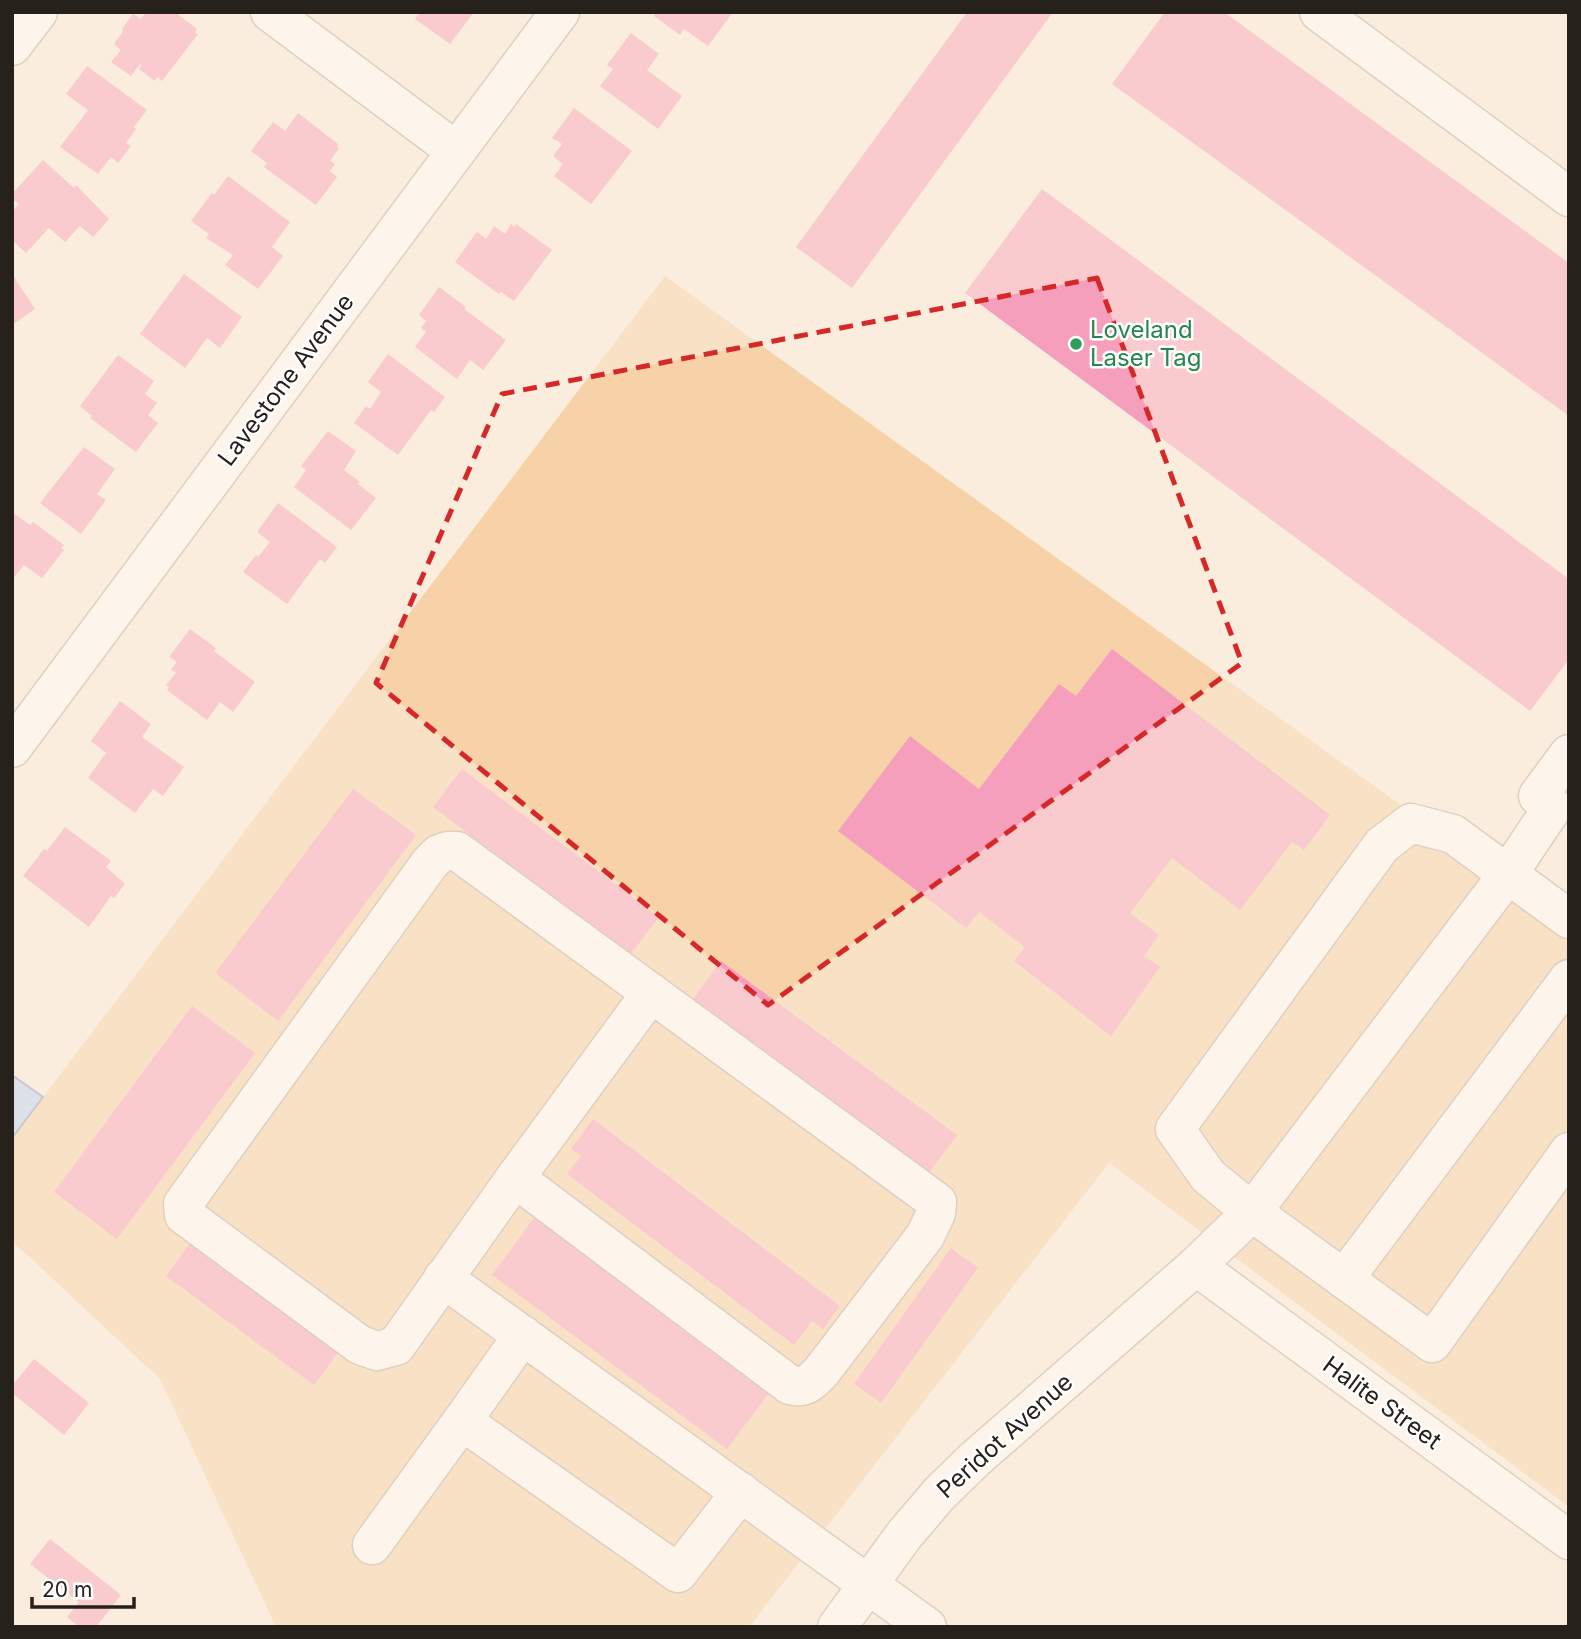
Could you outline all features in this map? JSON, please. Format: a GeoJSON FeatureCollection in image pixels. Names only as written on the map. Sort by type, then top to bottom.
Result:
{"type":"FeatureCollection","features":[{"type":"Feature","properties":{"kind":"street"},"geometry":{"type":"LineString","coordinates":[[12,46],[38,12]]}},
{"type":"Feature","properties":{"kind":"street"},"geometry":{"type":"LineString","coordinates":[[271,12],[456,151]]}},
{"type":"Feature","properties":{"kind":"street","name":"Lavestone Avenue"},"geometry":{"type":"LineString","coordinates":[[12,748],[560,12]]}},
{"type":"Feature","properties":{"kind":"street"},"geometry":{"type":"LineString","coordinates":[[1329,15],[1569,197]]}},
{"type":"Feature","properties":{"kind":"street","name":"Peridot Avenue"},"geometry":{"type":"LineString","coordinates":[[837,1627],[905,1534],[958,1476],[1196,1266],[1252,1212],[1508,874],[1569,754]]}},
{"type":"Feature","properties":{"kind":"street"},"geometry":{"type":"LineString","coordinates":[[1569,919],[1453,834],[1411,823],[1382,845],[1175,1129],[1208,1175],[1252,1212],[1432,1343],[1569,1152]]}},
{"type":"Feature","properties":{"kind":"street"},"geometry":{"type":"LineString","coordinates":[[515,1178],[790,1385],[801,1388],[821,1372],[925,1236],[936,1213],[937,1202],[652,993],[457,851],[439,854],[422,874],[183,1204],[184,1215],[360,1345],[377,1351],[396,1346],[515,1178],[652,993]]}},
{"type":"Feature","properties":{"kind":"street"},"geometry":{"type":"LineString","coordinates":[[1344,1279],[1569,979]]}},
{"type":"Feature","properties":{"kind":"street","name":"Halite Street"},"geometry":{"type":"LineString","coordinates":[[1196,1266],[1569,1540]]}},
{"type":"Feature","properties":{"kind":"street"},"geometry":{"type":"LineString","coordinates":[[443,1278],[927,1627]]}},
{"type":"Feature","properties":{"kind":"street"},"geometry":{"type":"LineString","coordinates":[[372,1545],[523,1335]]}},
{"type":"Feature","properties":{"kind":"street"},"geometry":{"type":"LineString","coordinates":[[462,1421],[678,1573],[741,1492]]}},
{"type":"Feature","properties":{"kind":"highlighted area"},"geometry":{"type":"Polygon","coordinates":[[[1097,278],[1242,663],[768,1005],[376,683],[502,394],[1097,278]]]}},
{"type":"Feature","properties":{"kind":"shaded area"},"geometry":{"type":"Polygon","coordinates":[[[665,276],[1569,926],[1569,1507],[1109,1163],[749,1627],[276,1627],[160,1379],[12,1241],[12,1138],[665,276]]]}},
{"type":"Feature","properties":{"kind":"water"},"geometry":{"type":"Polygon","coordinates":[[[12,1075],[43,1097],[12,1138],[12,1075]]]}},
{"type":"Feature","properties":{"kind":"building"},"geometry":{"type":"Polygon","coordinates":[[[146,12],[175,12],[197,29],[195,33],[198,34],[162,81],[157,77],[155,81],[139,69],[142,65],[140,64],[131,76],[111,62],[121,50],[114,44],[122,29],[133,14],[141,19],[146,12]]]}},
{"type":"Feature","properties":{"kind":"building"},"geometry":{"type":"Polygon","coordinates":[[[420,12],[474,12],[450,44],[415,19],[420,12]]]}},
{"type":"Feature","properties":{"kind":"building"},"geometry":{"type":"Polygon","coordinates":[[[656,12],[733,12],[708,46],[684,29],[680,35],[654,16],[656,12]]]}},
{"type":"Feature","properties":{"kind":"building"},"geometry":{"type":"Polygon","coordinates":[[[967,12],[1053,12],[852,288],[796,247],[967,12]]]}},
{"type":"Feature","properties":{"kind":"building"},"geometry":{"type":"Polygon","coordinates":[[[1165,12],[1224,12],[1569,263],[1569,416],[1112,84],[1165,12]]]}},
{"type":"Feature","properties":{"kind":"building"},"geometry":{"type":"Polygon","coordinates":[[[631,33],[659,54],[647,70],[682,96],[658,129],[600,86],[613,69],[607,65],[631,33]]]}},
{"type":"Feature","properties":{"kind":"building"},"geometry":{"type":"Polygon","coordinates":[[[87,66],[147,110],[126,143],[131,146],[118,163],[111,157],[98,174],[60,147],[88,110],[66,94],[87,66]]]}},
{"type":"Feature","properties":{"kind":"building"},"geometry":{"type":"Polygon","coordinates":[[[574,108],[632,151],[591,204],[554,176],[563,164],[553,156],[562,144],[552,138],[574,108]]]}},
{"type":"Feature","properties":{"kind":"building"},"geometry":{"type":"Polygon","coordinates":[[[298,113],[338,144],[339,148],[330,161],[335,164],[330,171],[337,177],[316,205],[264,167],[267,163],[251,151],[273,122],[285,131],[298,113]]]}},
{"type":"Feature","properties":{"kind":"building"},"geometry":{"type":"Polygon","coordinates":[[[43,160],[74,188],[76,185],[109,219],[93,237],[80,226],[65,242],[49,228],[26,253],[12,240],[12,212],[19,204],[12,199],[12,194],[43,160]]]}},
{"type":"Feature","properties":{"kind":"building"},"geometry":{"type":"Polygon","coordinates":[[[228,176],[290,222],[272,247],[283,256],[258,289],[225,265],[233,255],[206,238],[209,234],[191,221],[228,176]]]}},
{"type":"Feature","properties":{"kind":"building"},"geometry":{"type":"Polygon","coordinates":[[[1042,189],[1569,579],[1569,659],[1530,711],[965,293],[1042,189]]]}},
{"type":"Feature","properties":{"kind":"building"},"geometry":{"type":"Polygon","coordinates":[[[511,224],[514,227],[516,224],[552,250],[514,301],[501,292],[499,294],[455,262],[477,232],[486,239],[494,226],[505,234],[511,224]]]}},
{"type":"Feature","properties":{"kind":"building"},"geometry":{"type":"Polygon","coordinates":[[[12,274],[35,309],[12,325],[12,274]]]}},
{"type":"Feature","properties":{"kind":"building"},"geometry":{"type":"Polygon","coordinates":[[[184,274],[242,317],[220,348],[207,338],[185,368],[140,334],[184,274]]]}},
{"type":"Feature","properties":{"kind":"building"},"geometry":{"type":"Polygon","coordinates":[[[439,287],[506,340],[483,370],[470,360],[457,379],[415,347],[426,332],[421,328],[426,321],[419,315],[439,287]]]}},
{"type":"Feature","properties":{"kind":"building"},"geometry":{"type":"Polygon","coordinates":[[[388,354],[445,397],[434,412],[431,410],[398,455],[354,423],[366,406],[370,409],[381,392],[368,382],[388,354]]]}},
{"type":"Feature","properties":{"kind":"building"},"geometry":{"type":"Polygon","coordinates":[[[118,355],[154,381],[145,394],[157,403],[148,415],[158,423],[136,452],[90,418],[92,416],[80,406],[118,355]]]}},
{"type":"Feature","properties":{"kind":"building"},"geometry":{"type":"Polygon","coordinates":[[[328,431],[356,451],[344,470],[376,498],[351,530],[294,487],[306,470],[301,466],[328,431]]]}},
{"type":"Feature","properties":{"kind":"building"},"geometry":{"type":"Polygon","coordinates":[[[84,447],[115,469],[97,494],[106,500],[81,534],[40,503],[84,447]]]}},
{"type":"Feature","properties":{"kind":"building"},"geometry":{"type":"Polygon","coordinates":[[[278,503],[337,547],[325,563],[320,559],[287,604],[243,572],[270,542],[257,532],[278,503]]]}},
{"type":"Feature","properties":{"kind":"building"},"geometry":{"type":"Polygon","coordinates":[[[12,512],[30,525],[33,522],[64,545],[61,548],[64,550],[42,578],[24,565],[12,580],[12,512]]]}},
{"type":"Feature","properties":{"kind":"building"},"geometry":{"type":"Polygon","coordinates":[[[190,629],[255,682],[233,712],[220,702],[207,720],[167,690],[169,687],[166,685],[176,673],[171,669],[177,662],[169,657],[190,629]]]}},
{"type":"Feature","properties":{"kind":"building"},"geometry":{"type":"Polygon","coordinates":[[[1112,649],[1330,815],[1304,850],[1292,842],[1240,910],[1172,858],[1130,913],[1159,935],[1144,956],[1160,967],[1111,1036],[1014,961],[1025,947],[979,912],[966,928],[838,831],[910,736],[979,789],[1059,684],[1076,696],[1112,649]]]}},
{"type":"Feature","properties":{"kind":"building"},"geometry":{"type":"Polygon","coordinates":[[[120,701],[151,724],[142,737],[184,767],[163,796],[153,789],[135,813],[88,778],[106,753],[91,741],[120,701]]]}},
{"type":"Feature","properties":{"kind":"building"},"geometry":{"type":"Polygon","coordinates":[[[462,769],[659,917],[630,955],[433,807],[462,769]]]}},
{"type":"Feature","properties":{"kind":"building"},"geometry":{"type":"Polygon","coordinates":[[[353,789],[416,835],[278,1021],[215,973],[353,789]]]}},
{"type":"Feature","properties":{"kind":"building"},"geometry":{"type":"Polygon","coordinates":[[[65,827],[111,861],[106,867],[125,884],[114,898],[111,896],[89,927],[23,876],[65,827]]]}},
{"type":"Feature","properties":{"kind":"building"},"geometry":{"type":"Polygon","coordinates":[[[721,961],[957,1135],[929,1173],[693,999],[721,961]]]}},
{"type":"Feature","properties":{"kind":"building"},"geometry":{"type":"Polygon","coordinates":[[[192,1006],[255,1053],[117,1239],[54,1192],[192,1006]]]}},
{"type":"Feature","properties":{"kind":"building"},"geometry":{"type":"Polygon","coordinates":[[[593,1119],[840,1306],[823,1329],[812,1321],[794,1345],[567,1174],[581,1156],[571,1149],[593,1119]]]}},
{"type":"Feature","properties":{"kind":"building"},"geometry":{"type":"Polygon","coordinates":[[[539,1211],[774,1386],[727,1449],[492,1275],[539,1211]]]}},
{"type":"Feature","properties":{"kind":"building"},"geometry":{"type":"Polygon","coordinates":[[[194,1238],[342,1347],[314,1385],[166,1276],[194,1238]]]}},
{"type":"Feature","properties":{"kind":"building"},"geometry":{"type":"Polygon","coordinates":[[[951,1248],[978,1268],[881,1403],[854,1384],[951,1248]]]}},
{"type":"Feature","properties":{"kind":"building"},"geometry":{"type":"Polygon","coordinates":[[[34,1359],[89,1403],[64,1435],[12,1393],[12,1386],[34,1359]]]}},
{"type":"Feature","properties":{"kind":"building"},"geometry":{"type":"Polygon","coordinates":[[[50,1539],[121,1595],[96,1627],[79,1627],[67,1617],[79,1602],[30,1564],[50,1539]]]}},
{"type":"Feature","properties":{"kind":"place","name":"Loveland Laser Tag"},"geometry":{"type":"Point","coordinates":[1076,344]}}]}
